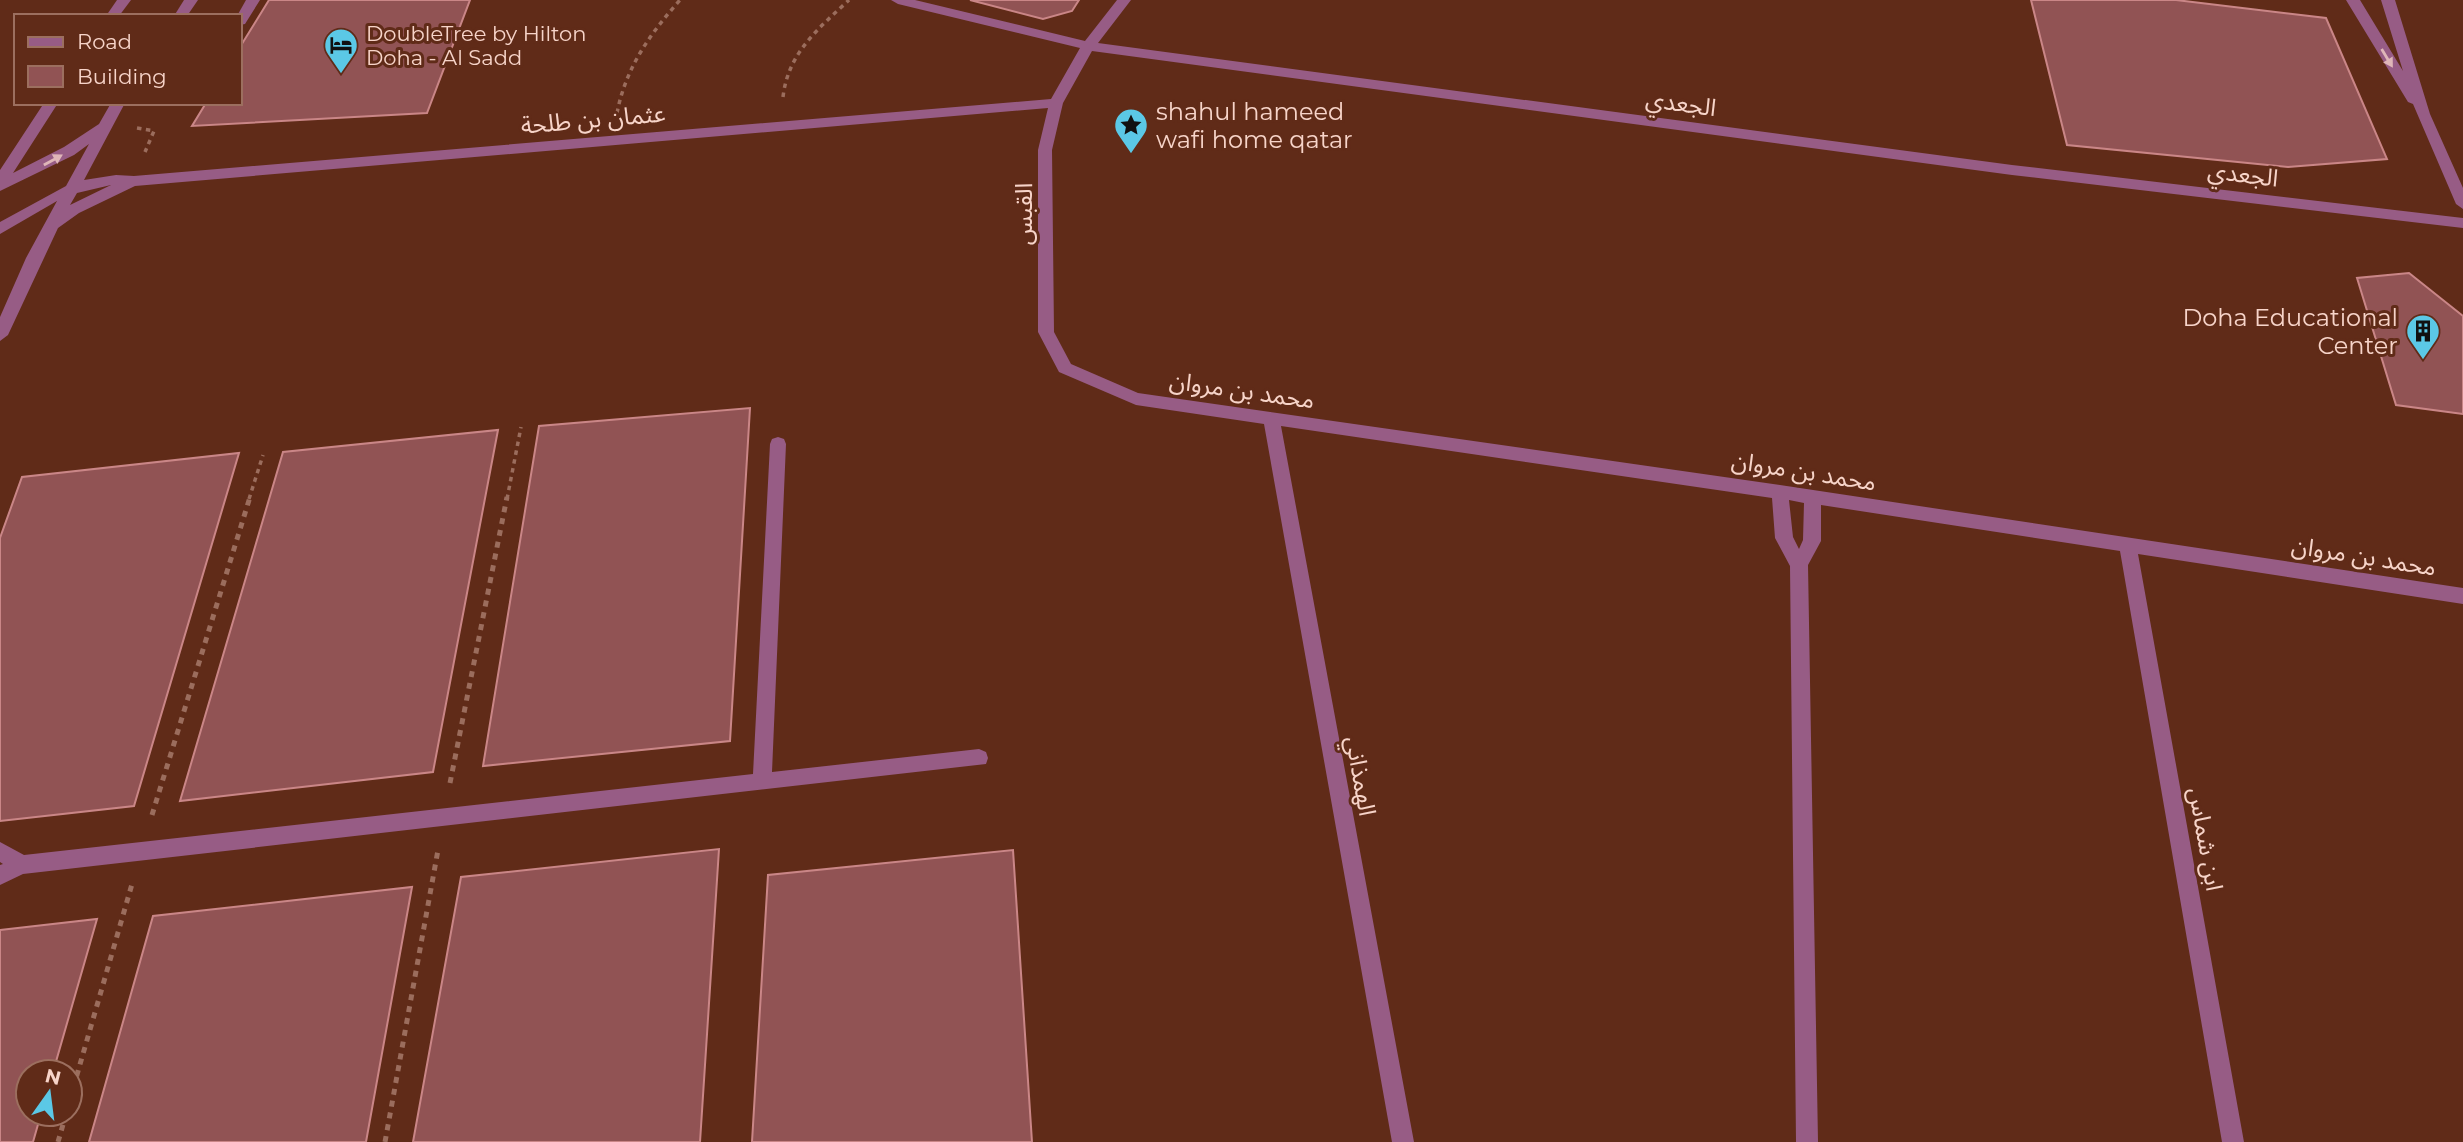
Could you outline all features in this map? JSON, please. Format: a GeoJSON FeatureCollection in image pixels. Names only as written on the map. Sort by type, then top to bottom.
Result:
{"type":"FeatureCollection","features":[{"type":"Feature","properties":{"kind":"street"},"geometry":{"type":"LineString","coordinates":[[242,18],[254,0]]}},
{"type":"Feature","properties":{"kind":"street","name":"الجعدي"},"geometry":{"type":"LineString","coordinates":[[898,0],[1087,46],[2012,170],[2463,223]]}},
{"type":"Feature","properties":{"kind":"street","name":"القبس"},"geometry":{"type":"LineString","coordinates":[[1124,0],[1087,46],[1056,103],[1045,150],[1046,332],[1065,368],[1136,399]]}},
{"type":"Feature","properties":{"kind":"street"},"geometry":{"type":"LineString","coordinates":[[2353,0],[2423,114]]}},
{"type":"Feature","properties":{"kind":"street"},"geometry":{"type":"LineString","coordinates":[[2388,0],[2423,114],[2463,204]]}},
{"type":"Feature","properties":{"kind":"street","name":"عثمان بن طلحة"},"geometry":{"type":"LineString","coordinates":[[0,229],[69,190],[103,180],[134,181],[1056,103]]}},
{"type":"Feature","properties":{"kind":"street"},"geometry":{"type":"LineString","coordinates":[[0,184],[50,105]]}},
{"type":"Feature","properties":{"kind":"street"},"geometry":{"type":"LineString","coordinates":[[0,335],[50,226],[117,105]]}},
{"type":"Feature","properties":{"kind":"street"},"geometry":{"type":"LineString","coordinates":[[0,184],[69,151],[103,127]]}},
{"type":"Feature","properties":{"kind":"street"},"geometry":{"type":"LineString","coordinates":[[0,157],[25,142]]}},
{"type":"Feature","properties":{"kind":"street","name":"عثمان بن طلحة"},"geometry":{"type":"LineString","coordinates":[[50,226],[74,209],[134,181]]}},
{"type":"Feature","properties":{"kind":"street","name":"محمد بن مروان"},"geometry":{"type":"LineString","coordinates":[[1136,399],[1780,492],[2463,596]]}},
{"type":"Feature","properties":{"kind":"street","name":"الهمذاني"},"geometry":{"type":"LineString","coordinates":[[1271,418],[1403,1142]]}},
{"type":"Feature","properties":{"kind":"street"},"geometry":{"type":"LineString","coordinates":[[762,782],[778,444]]}},
{"type":"Feature","properties":{"kind":"street"},"geometry":{"type":"LineString","coordinates":[[1780,492],[1784,538],[1799,565],[1807,1142]]}},
{"type":"Feature","properties":{"kind":"street"},"geometry":{"type":"LineString","coordinates":[[1799,565],[1812,541],[1813,497]]}},
{"type":"Feature","properties":{"kind":"street","name":"ابن شماس"},"geometry":{"type":"LineString","coordinates":[[2128,545],[2233,1142]]}},
{"type":"Feature","properties":{"kind":"street"},"geometry":{"type":"LineString","coordinates":[[0,874],[22,864],[979,758]]}},
{"type":"Feature","properties":{"kind":"street"},"geometry":{"type":"LineString","coordinates":[[0,851],[22,864]]}},
{"type":"Feature","properties":{"kind":"path"},"geometry":{"type":"LineString","coordinates":[[615,140],[617,110],[628,69],[643,42],[680,0]]}},
{"type":"Feature","properties":{"kind":"path"},"geometry":{"type":"LineString","coordinates":[[783,126],[783,79],[794,54],[849,0]]}},
{"type":"Feature","properties":{"kind":"path"},"geometry":{"type":"LineString","coordinates":[[82,1058],[141,851],[263,455]]}},
{"type":"Feature","properties":{"kind":"building","name":"DoubleTree by Hilton Doha - Al Sadd"},"geometry":{"type":"Polygon","coordinates":[[[269,0],[470,0],[427,113],[192,126],[205,105],[242,105],[242,44],[269,0]]]}},
{"type":"Feature","properties":{"kind":"building"},"geometry":{"type":"Polygon","coordinates":[[[970,0],[1079,0],[1072,11],[1043,19],[970,0]]]}},
{"type":"Feature","properties":{"kind":"building"},"geometry":{"type":"Polygon","coordinates":[[[2031,0],[2176,0],[2326,18],[2387,159],[2288,167],[2067,145],[2031,0]]]}},
{"type":"Feature","properties":{"kind":"building","name":"Doha Educational Center"},"geometry":{"type":"Polygon","coordinates":[[[2409,273],[2463,316],[2463,414],[2396,405],[2357,278],[2409,273]]]}},
{"type":"Feature","properties":{"kind":"building"},"geometry":{"type":"Polygon","coordinates":[[[750,408],[730,741],[483,766],[539,426],[750,408]]]}},
{"type":"Feature","properties":{"kind":"building"},"geometry":{"type":"Polygon","coordinates":[[[498,430],[433,772],[180,801],[283,452],[498,430]]]}},
{"type":"Feature","properties":{"kind":"building"},"geometry":{"type":"Polygon","coordinates":[[[239,453],[134,806],[0,821],[0,538],[22,477],[239,453]]]}},
{"type":"Feature","properties":{"kind":"building"},"geometry":{"type":"Polygon","coordinates":[[[719,849],[700,1142],[413,1142],[461,877],[719,849]]]}},
{"type":"Feature","properties":{"kind":"building"},"geometry":{"type":"Polygon","coordinates":[[[1013,850],[1032,1142],[752,1142],[768,875],[1013,850]]]}},
{"type":"Feature","properties":{"kind":"building"},"geometry":{"type":"Polygon","coordinates":[[[412,887],[366,1142],[89,1142],[153,916],[412,887]]]}},
{"type":"Feature","properties":{"kind":"building"},"geometry":{"type":"Polygon","coordinates":[[[97,919],[57,1058],[14,1058],[14,1128],[37,1128],[33,1142],[0,1142],[0,930],[97,919]]]}},
{"type":"Feature","properties":{"kind":"place","name":"DoubleTree by Hilton Doha - Al Sadd"},"geometry":{"type":"Point","coordinates":[341,75]}},
{"type":"Feature","properties":{"kind":"place","name":"shahul hameed wafi home qatar"},"geometry":{"type":"Point","coordinates":[1131,155]}},
{"type":"Feature","properties":{"kind":"place","name":"Doha Educational Center"},"geometry":{"type":"Point","coordinates":[2423,361]}}]}
